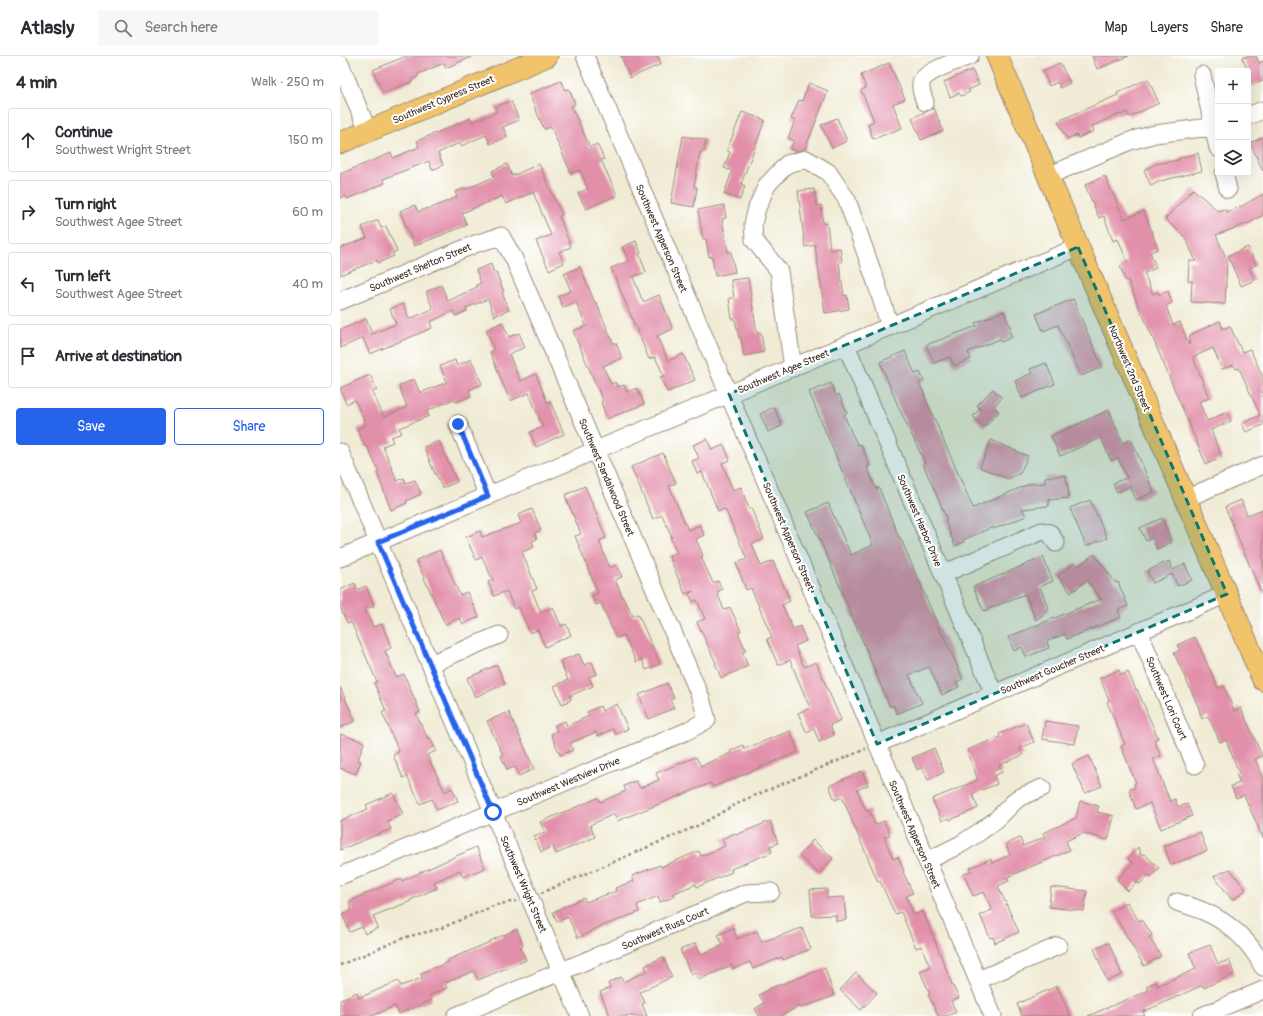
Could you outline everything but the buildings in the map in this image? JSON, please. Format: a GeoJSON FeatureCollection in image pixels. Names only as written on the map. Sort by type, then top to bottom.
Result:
{"type":"FeatureCollection","features":[{"type":"Feature","properties":{"kind":"main road","name":"Southwest Cypress Street"},"geometry":{"type":"LineString","coordinates":[[340,143],[546,56]]}},
{"type":"Feature","properties":{"kind":"main road","name":"Northwest 2nd Street"},"geometry":{"type":"LineString","coordinates":[[997,56],[1263,680]]}},
{"type":"Feature","properties":{"kind":"street","name":"Southwest Apperson Street"},"geometry":{"type":"LineString","coordinates":[[585,56],[993,1016]]}},
{"type":"Feature","properties":{"kind":"street"},"geometry":{"type":"LineString","coordinates":[[925,102],[921,82],[924,77],[940,68],[970,56]]}},
{"type":"Feature","properties":{"kind":"street"},"geometry":{"type":"LineString","coordinates":[[340,64],[368,131]]}},
{"type":"Feature","properties":{"kind":"street"},"geometry":{"type":"LineString","coordinates":[[1202,74],[1215,123]]}},
{"type":"Feature","properties":{"kind":"street"},"geometry":{"type":"LineString","coordinates":[[1251,115],[1263,110]]}},
{"type":"Feature","properties":{"kind":"street"},"geometry":{"type":"LineString","coordinates":[[1048,176],[1142,137],[1155,134],[1215,127]]}},
{"type":"Feature","properties":{"kind":"street"},"geometry":{"type":"LineString","coordinates":[[793,368],[779,271],[754,240],[753,224],[757,208],[767,186],[787,164],[806,159],[828,172],[847,200],[878,285],[890,326]]}},
{"type":"Feature","properties":{"kind":"street","name":"Southwest Shelton Street"},"geometry":{"type":"LineString","coordinates":[[340,301],[475,244],[501,236]]}},
{"type":"Feature","properties":{"kind":"street","name":"Southwest Sandalwood Street"},"geometry":{"type":"LineString","coordinates":[[501,236],[514,259],[702,698],[707,720]]}},
{"type":"Feature","properties":{"kind":"street","name":"Southwest Agee Street"},"geometry":{"type":"LineString","coordinates":[[340,558],[1078,247]]}},
{"type":"Feature","properties":{"kind":"street","name":"Southwest Harbor Drive"},"geometry":{"type":"LineString","coordinates":[[846,345],[994,694]]}},
{"type":"Feature","properties":{"kind":"street"},"geometry":{"type":"LineString","coordinates":[[458,424],[488,496]]}},
{"type":"Feature","properties":{"kind":"street","name":"Southwest Wright Street"},"geometry":{"type":"LineString","coordinates":[[340,452],[580,1016]]}},
{"type":"Feature","properties":{"kind":"street"},"geometry":{"type":"LineString","coordinates":[[1185,499],[1263,465]]}},
{"type":"Feature","properties":{"kind":"street"},"geometry":{"type":"LineString","coordinates":[[943,574],[1042,531],[1050,533],[1056,543]]}},
{"type":"Feature","properties":{"kind":"street","name":"Southwest Goucher Street"},"geometry":{"type":"LineString","coordinates":[[877,744],[1227,594]]}},
{"type":"Feature","properties":{"kind":"street","name":"Southwest Lori Court"},"geometry":{"type":"LineString","coordinates":[[1139,632],[1195,765]]}},
{"type":"Feature","properties":{"kind":"street"},"geometry":{"type":"LineString","coordinates":[[430,664],[500,635]]}},
{"type":"Feature","properties":{"kind":"street","name":"Southwest Westview Drive"},"geometry":{"type":"LineString","coordinates":[[340,876],[685,732],[707,720]]}},
{"type":"Feature","properties":{"kind":"street"},"geometry":{"type":"LineString","coordinates":[[927,861],[961,844],[981,831],[996,820],[1018,798],[1042,788]]}},
{"type":"Feature","properties":{"kind":"street","name":"Southwest Russ Court"},"geometry":{"type":"LineString","coordinates":[[456,1016],[746,893],[771,892]]}},
{"type":"Feature","properties":{"kind":"street"},"geometry":{"type":"LineString","coordinates":[[1177,902],[1203,911],[1224,922],[1244,939],[1258,957],[1263,967]]}},
{"type":"Feature","properties":{"kind":"street"},"geometry":{"type":"LineString","coordinates":[[978,980],[1058,946]]}},
{"type":"Feature","properties":{"kind":"street"},"geometry":{"type":"LineString","coordinates":[[1202,1016],[1263,990]]}},
{"type":"Feature","properties":{"kind":"path"},"geometry":{"type":"LineString","coordinates":[[340,965],[406,938],[439,929],[496,905],[530,898],[699,825],[744,800],[877,744]]}},
{"type":"Feature","properties":{"kind":"highlighted area"},"geometry":{"type":"Polygon","coordinates":[[[1078,247],[1227,594],[877,744],[729,394],[1078,247]]]}},
{"type":"Feature","properties":{"kind":"route"},"geometry":{"type":"LineString","coordinates":[[458,424],[488,496],[378,542],[493,812]]}}]}
